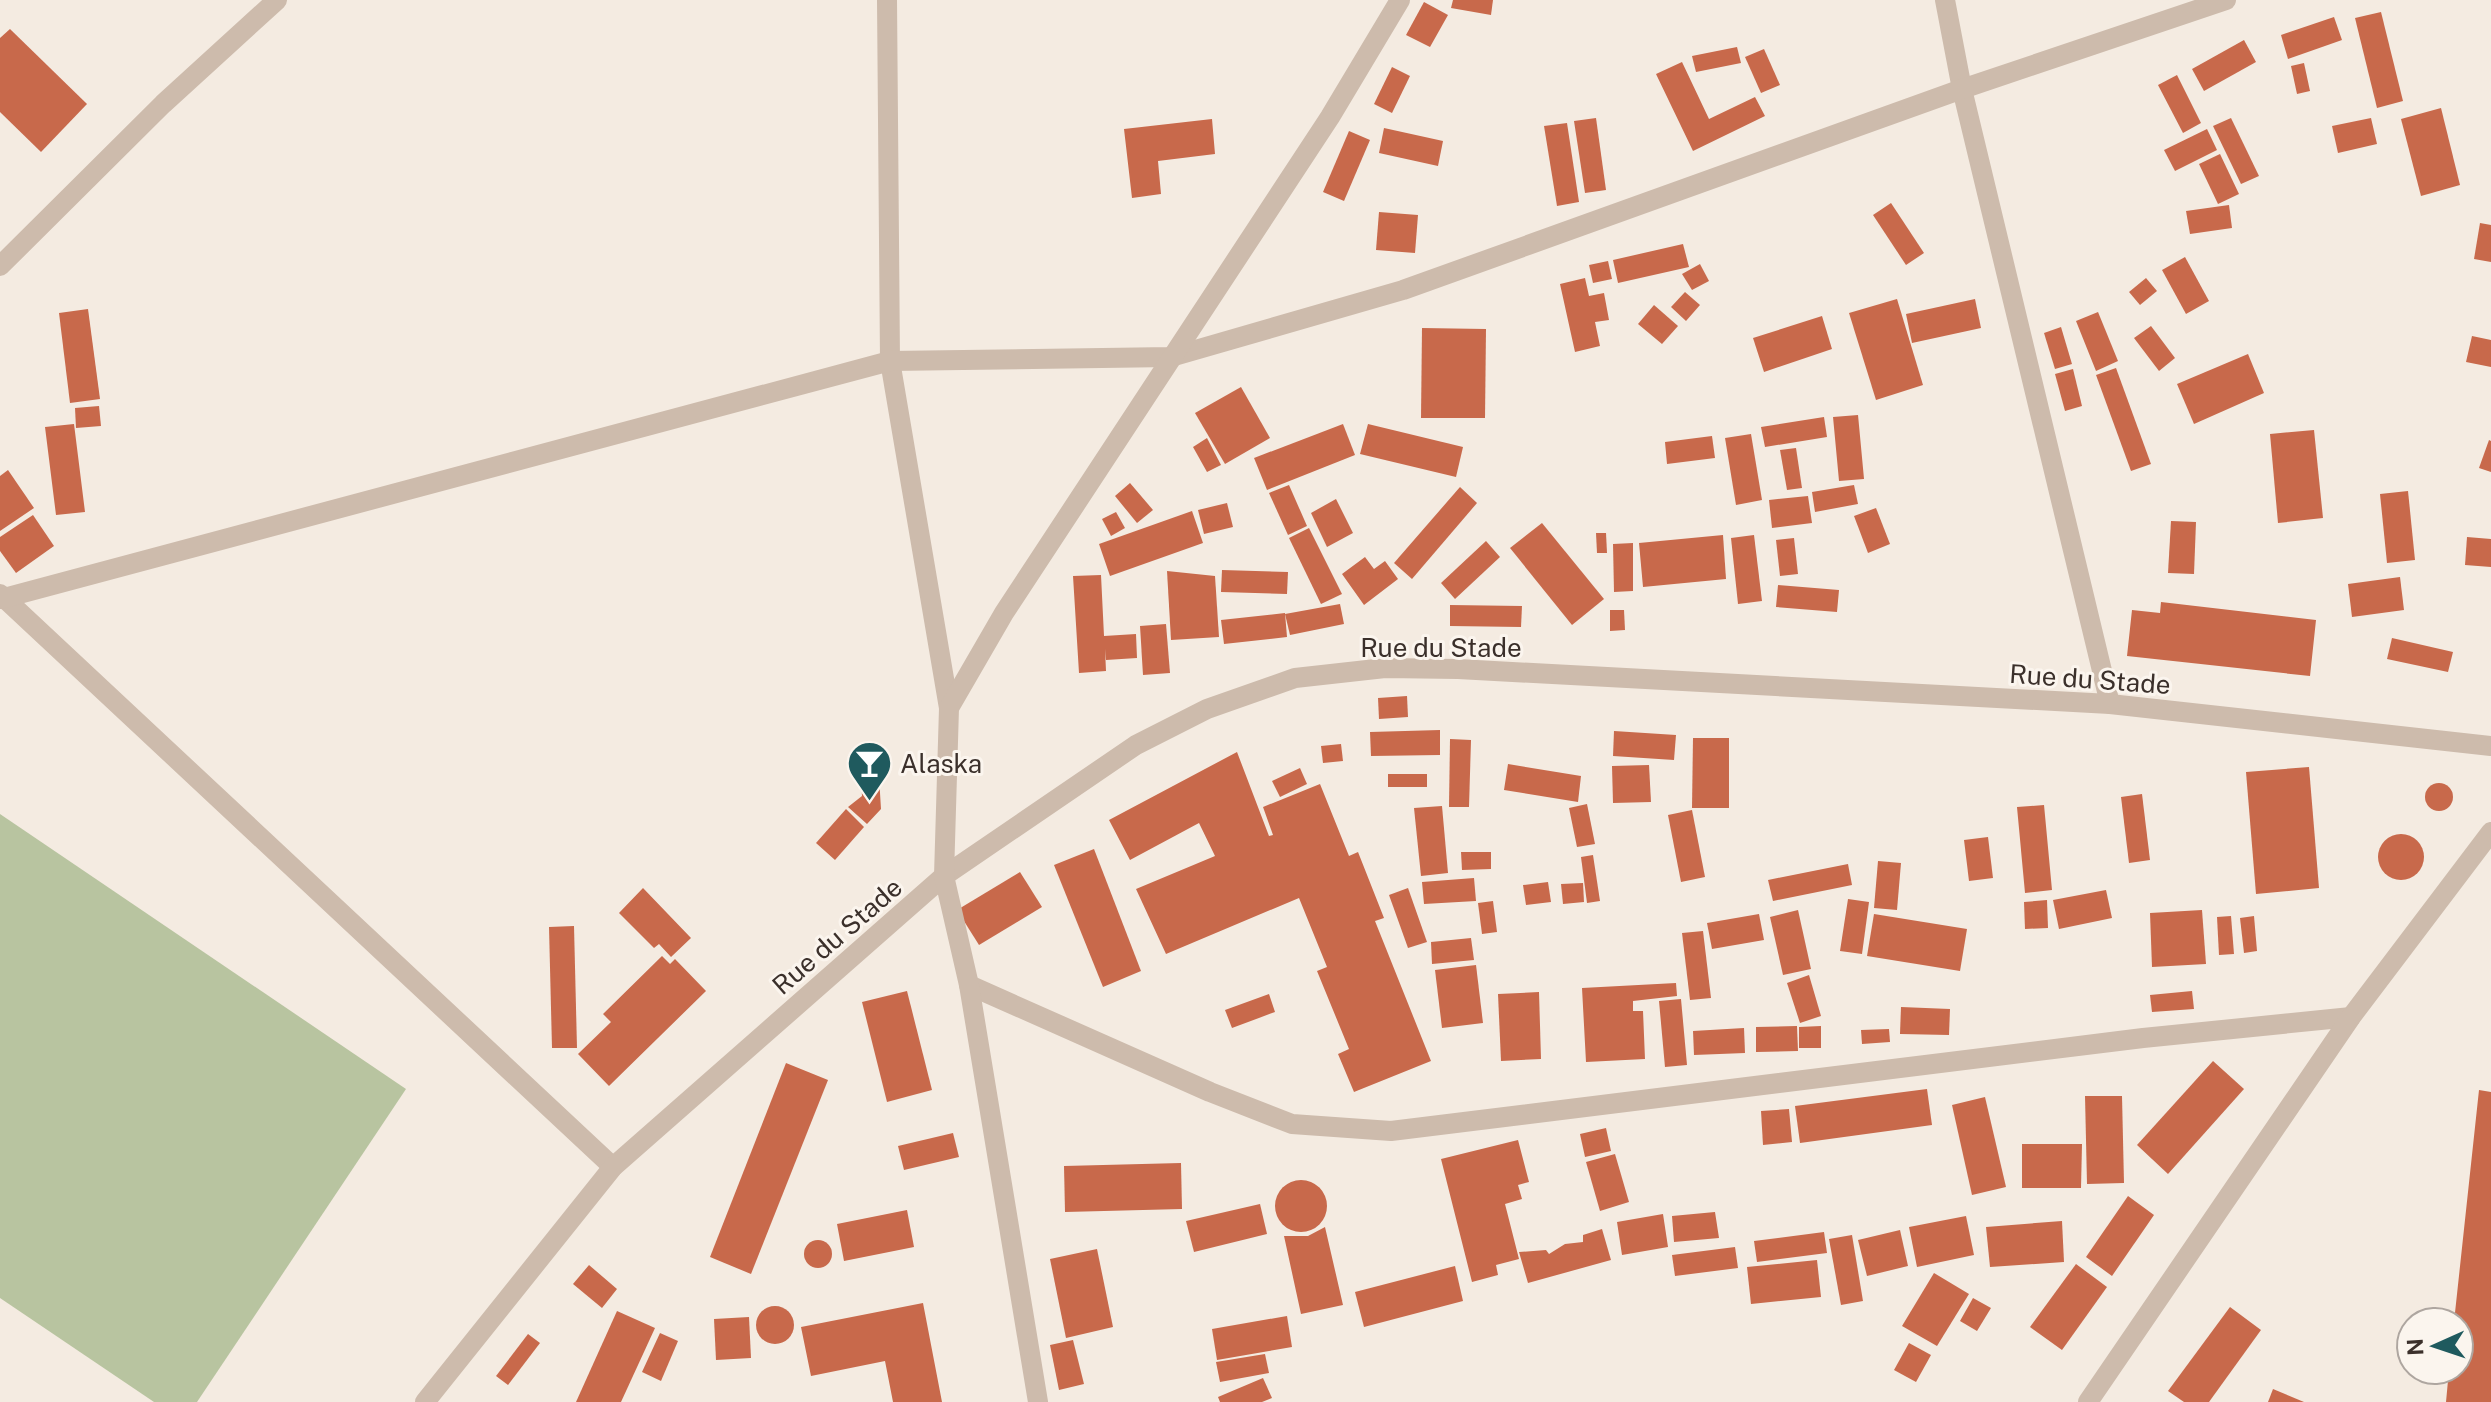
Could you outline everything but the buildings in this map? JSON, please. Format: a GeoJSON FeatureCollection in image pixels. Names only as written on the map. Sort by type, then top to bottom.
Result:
{"type":"FeatureCollection","features":[{"type":"Feature","properties":{"kind":"street"},"geometry":{"type":"LineString","coordinates":[[0,266],[163,104],[277,0]]}},
{"type":"Feature","properties":{"kind":"street"},"geometry":{"type":"LineString","coordinates":[[887,0],[890,361],[949,708],[944,876],[969,985],[1038,1402]]}},
{"type":"Feature","properties":{"kind":"street"},"geometry":{"type":"LineString","coordinates":[[949,708],[1004,613],[1330,117],[1400,0]]}},
{"type":"Feature","properties":{"kind":"street"},"geometry":{"type":"LineString","coordinates":[[1945,0],[1962,89],[2110,704]]}},
{"type":"Feature","properties":{"kind":"street"},"geometry":{"type":"LineString","coordinates":[[1,597],[890,361],[1171,357],[1403,290],[1962,89],[2226,0]]}},
{"type":"Feature","properties":{"kind":"street"},"geometry":{"type":"LineString","coordinates":[[1,597],[613,1167]]}},
{"type":"Feature","properties":{"kind":"street","name":"Rue du Stade"},"geometry":{"type":"LineString","coordinates":[[425,1402],[613,1167],[944,876],[1136,745],[1207,709],[1295,678],[1385,668],[1458,669],[2110,704],[2491,746]]}},
{"type":"Feature","properties":{"kind":"street"},"geometry":{"type":"LineString","coordinates":[[2088,1402],[2351,1017],[2491,832]]}},
{"type":"Feature","properties":{"kind":"street"},"geometry":{"type":"LineString","coordinates":[[969,985],[1255,1112],[1292,1124],[1391,1131],[2143,1038],[2351,1017]]}},
{"type":"Feature","properties":{"kind":"green space"},"geometry":{"type":"Polygon","coordinates":[[[0,814],[406,1089],[197,1402],[154,1402],[0,1298],[0,814]]]}},
{"type":"Feature","properties":{"kind":"place","name":"Alaska"},"geometry":{"type":"Point","coordinates":[869,802]}}]}
